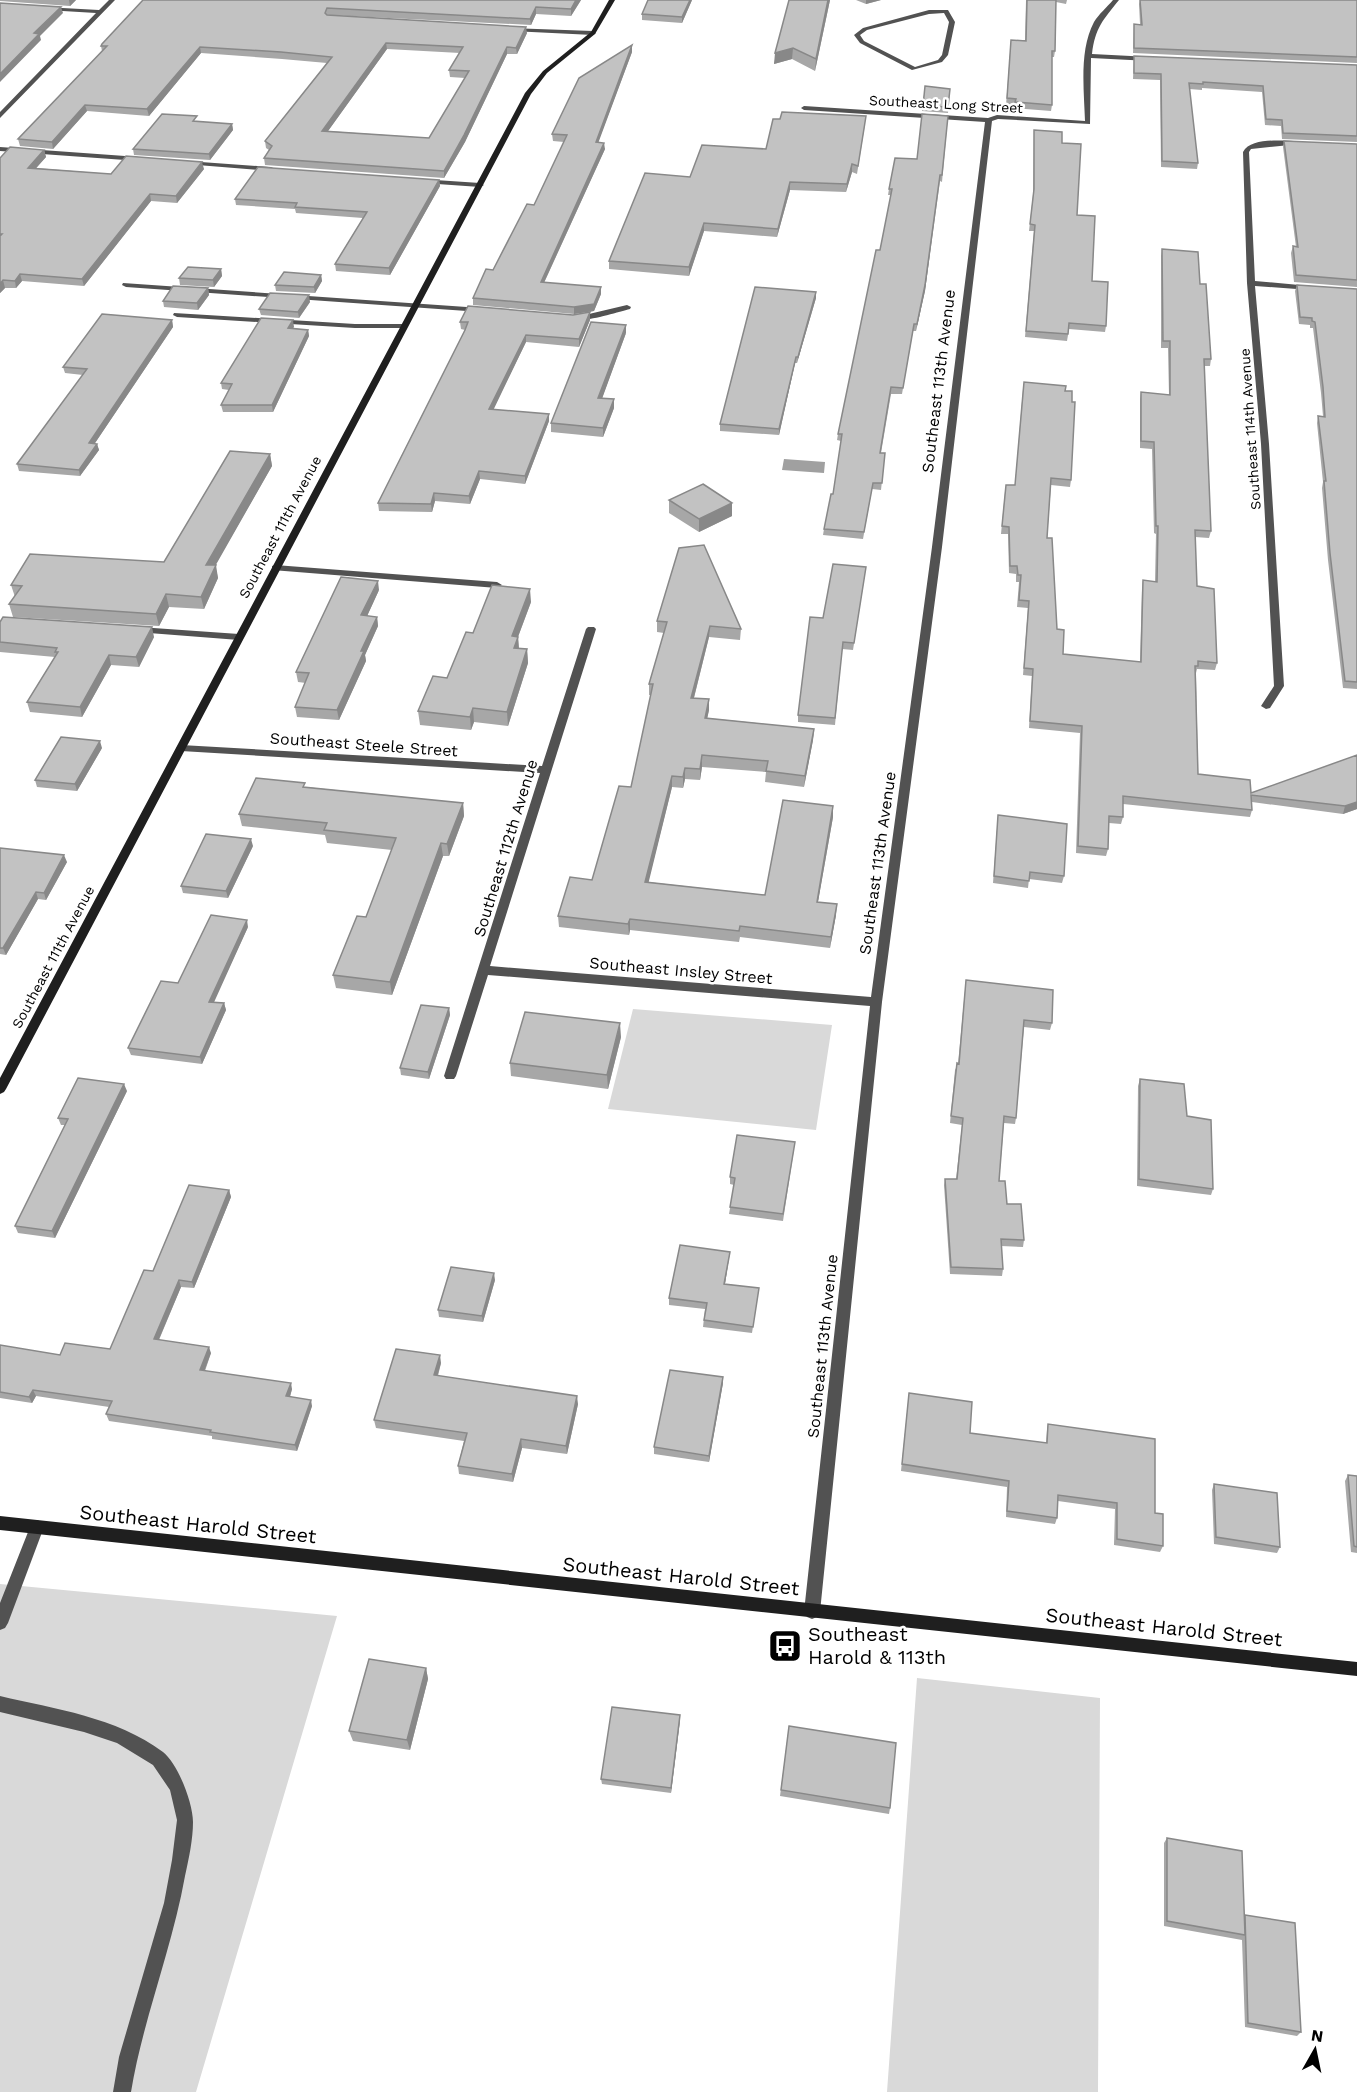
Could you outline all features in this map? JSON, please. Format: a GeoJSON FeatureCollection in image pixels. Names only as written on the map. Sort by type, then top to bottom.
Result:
{"type":"FeatureCollection","features":[{"type":"Feature","properties":{"kind":"street"},"geometry":{"type":"LineString","coordinates":[[0,116],[112,0]]}},
{"type":"Feature","properties":{"kind":"street","name":"Southeast 111th Avenue"},"geometry":{"type":"LineString","coordinates":[[0,1089],[415,304],[535,83],[545,72],[593,33],[612,0]]}},
{"type":"Feature","properties":{"kind":"street"},"geometry":{"type":"LineString","coordinates":[[1105,0],[1115,1]]}},
{"type":"Feature","properties":{"kind":"street"},"geometry":{"type":"LineString","coordinates":[[1115,1],[1097,22],[1089,56],[1157,59]]}},
{"type":"Feature","properties":{"kind":"street"},"geometry":{"type":"LineString","coordinates":[[34,7],[101,12]]}},
{"type":"Feature","properties":{"kind":"street"},"geometry":{"type":"LineString","coordinates":[[948,8],[952,22],[945,55],[940,62],[914,69],[861,42],[857,36],[865,29],[948,8]]}},
{"type":"Feature","properties":{"kind":"street"},"geometry":{"type":"LineString","coordinates":[[497,28],[593,33]]}},
{"type":"Feature","properties":{"kind":"street","name":"Southeast Long Street"},"geometry":{"type":"LineString","coordinates":[[804,108],[988,120],[997,117],[1088,123],[1089,56]]}},
{"type":"Feature","properties":{"kind":"street","name":"Southeast 113th Avenue"},"geometry":{"type":"LineString","coordinates":[[812,1612],[876,1002],[937,547],[988,120]]}},
{"type":"Feature","properties":{"kind":"street","name":"Southeast 114th Avenue"},"geometry":{"type":"LineString","coordinates":[[1266,706],[1279,686],[1265,444],[1251,284],[1246,159],[1250,147],[1266,144],[1305,144]]}},
{"type":"Feature","properties":{"kind":"street"},"geometry":{"type":"LineString","coordinates":[[0,149],[142,159]]}},
{"type":"Feature","properties":{"kind":"street"},"geometry":{"type":"LineString","coordinates":[[178,162],[283,170]]}},
{"type":"Feature","properties":{"kind":"street"},"geometry":{"type":"LineString","coordinates":[[410,180],[480,185]]}},
{"type":"Feature","properties":{"kind":"street"},"geometry":{"type":"LineString","coordinates":[[1251,284],[1322,289]]}},
{"type":"Feature","properties":{"kind":"street"},"geometry":{"type":"LineString","coordinates":[[126,285],[495,311]]}},
{"type":"Feature","properties":{"kind":"street"},"geometry":{"type":"LineString","coordinates":[[563,317],[585,317],[627,307]]}},
{"type":"Feature","properties":{"kind":"street"},"geometry":{"type":"LineString","coordinates":[[177,315],[355,326],[404,326]]}},
{"type":"Feature","properties":{"kind":"street"},"geometry":{"type":"LineString","coordinates":[[275,568],[497,585]]}},
{"type":"Feature","properties":{"kind":"street","name":"Southeast 112th Avenue"},"geometry":{"type":"LineString","coordinates":[[450,1076],[591,629]]}},
{"type":"Feature","properties":{"kind":"street"},"geometry":{"type":"LineString","coordinates":[[132,630],[239,637]]}},
{"type":"Feature","properties":{"kind":"street","name":"Southeast Steele Street"},"geometry":{"type":"LineString","coordinates":[[181,748],[546,770]]}},
{"type":"Feature","properties":{"kind":"street","name":"Southeast Insley Street"},"geometry":{"type":"LineString","coordinates":[[483,970],[876,1002]]}},
{"type":"Feature","properties":{"kind":"street","name":"Southeast Harold Street"},"geometry":{"type":"LineString","coordinates":[[0,1523],[812,1612],[1357,1668]]}},
{"type":"Feature","properties":{"kind":"street"},"geometry":{"type":"LineString","coordinates":[[0,1623],[37,1527]]}},
{"type":"Feature","properties":{"kind":"street"},"geometry":{"type":"LineString","coordinates":[[0,1704],[84,1724],[121,1736],[159,1759],[177,1787],[184,1820],[180,1860],[172,1904],[128,2057],[122,2092]]}},
{"type":"Feature","properties":{"kind":"shaded area"},"geometry":{"type":"Polygon","coordinates":[[[784,459],[825,462],[824,473],[782,470],[784,459]]]}},
{"type":"Feature","properties":{"kind":"shaded area"},"geometry":{"type":"Polygon","coordinates":[[[633,1009],[832,1025],[816,1130],[608,1109],[633,1009]]]}},
{"type":"Feature","properties":{"kind":"shaded area"},"geometry":{"type":"Polygon","coordinates":[[[0,1584],[337,1616],[196,2092],[0,2092],[0,1584]]]}},
{"type":"Feature","properties":{"kind":"shaded area"},"geometry":{"type":"Polygon","coordinates":[[[917,1678],[1100,1698],[1098,2092],[887,2092],[917,1678]]]}},
{"type":"Feature","properties":{"kind":"building"},"geometry":{"type":"Polygon","coordinates":[[[143,0],[576,0],[571,9],[536,7],[530,19],[327,8],[325,13],[327,15],[526,27],[516,48],[507,47],[444,171],[264,158],[272,146],[265,141],[332,57],[281,52],[200,47],[147,109],[85,105],[52,142],[18,139],[107,46],[101,46],[143,0]],[[386,43],[322,131],[429,138],[469,71],[449,70],[463,47],[386,43]]]}},
{"type":"Feature","properties":{"kind":"building"},"geometry":{"type":"Polygon","coordinates":[[[648,0],[690,0],[682,17],[642,14],[648,0]]]}},
{"type":"Feature","properties":{"kind":"building"},"geometry":{"type":"Polygon","coordinates":[[[789,0],[828,0],[816,59],[793,48],[775,53],[789,0]]]}},
{"type":"Feature","properties":{"kind":"building"},"geometry":{"type":"Polygon","coordinates":[[[1027,0],[1056,0],[1055,51],[1052,51],[1052,105],[1015,102],[1016,99],[1007,98],[1011,40],[1026,41],[1027,0]]]}},
{"type":"Feature","properties":{"kind":"building"},"geometry":{"type":"Polygon","coordinates":[[[1140,0],[1357,0],[1357,57],[1134,48],[1134,24],[1142,25],[1140,0]]]}},
{"type":"Feature","properties":{"kind":"building"},"geometry":{"type":"Polygon","coordinates":[[[0,3],[61,7],[34,33],[39,34],[0,74],[0,3]]]}},
{"type":"Feature","properties":{"kind":"building"},"geometry":{"type":"Polygon","coordinates":[[[632,45],[596,142],[604,143],[541,282],[601,287],[594,304],[574,307],[473,298],[486,269],[493,270],[527,204],[534,205],[567,135],[552,134],[579,78],[632,45]]]}},
{"type":"Feature","properties":{"kind":"building"},"geometry":{"type":"Polygon","coordinates":[[[1134,56],[1357,65],[1357,136],[1283,133],[1282,120],[1266,119],[1263,86],[1189,83],[1198,163],[1162,161],[1161,74],[1134,73],[1134,56]]]}},
{"type":"Feature","properties":{"kind":"building"},"geometry":{"type":"Polygon","coordinates":[[[925,86],[950,89],[948,107],[923,106],[925,86]]]}},
{"type":"Feature","properties":{"kind":"building"},"geometry":{"type":"Polygon","coordinates":[[[782,112],[866,116],[858,166],[852,164],[847,184],[790,182],[778,229],[704,223],[689,267],[609,261],[645,173],[690,177],[702,145],[766,149],[773,119],[780,119],[782,112]]]}},
{"type":"Feature","properties":{"kind":"building"},"geometry":{"type":"Polygon","coordinates":[[[162,114],[197,116],[193,121],[232,124],[209,154],[133,149],[162,114]]]}},
{"type":"Feature","properties":{"kind":"building"},"geometry":{"type":"Polygon","coordinates":[[[922,114],[948,116],[942,175],[940,175],[925,285],[917,324],[914,324],[903,388],[891,387],[880,453],[885,453],[882,483],[873,483],[864,532],[824,529],[831,494],[833,494],[842,434],[838,434],[876,250],[880,250],[892,189],[889,189],[895,158],[917,159],[922,114]]]}},
{"type":"Feature","properties":{"kind":"building"},"geometry":{"type":"Polygon","coordinates":[[[1034,130],[1062,132],[1062,143],[1081,144],[1077,215],[1095,216],[1092,281],[1108,282],[1106,326],[1069,323],[1068,334],[1026,331],[1035,225],[1030,224],[1034,189],[1034,130]]]}},
{"type":"Feature","properties":{"kind":"building"},"geometry":{"type":"Polygon","coordinates":[[[1284,141],[1357,144],[1357,280],[1296,275],[1293,246],[1298,247],[1284,141]]]}},
{"type":"Feature","properties":{"kind":"building"},"geometry":{"type":"Polygon","coordinates":[[[10,147],[44,150],[28,168],[111,174],[126,156],[202,162],[176,196],[150,194],[82,279],[20,274],[15,281],[3,280],[0,284],[0,236],[2,234],[0,234],[0,158],[10,147]]]}},
{"type":"Feature","properties":{"kind":"building"},"geometry":{"type":"Polygon","coordinates":[[[258,167],[439,180],[389,268],[335,264],[367,212],[295,207],[297,203],[235,199],[258,167]]]}},
{"type":"Feature","properties":{"kind":"building"},"geometry":{"type":"Polygon","coordinates":[[[1162,249],[1198,252],[1200,284],[1206,284],[1211,359],[1204,359],[1211,531],[1195,530],[1197,586],[1214,589],[1217,663],[1198,661],[1198,666],[1195,666],[1198,774],[1250,780],[1251,793],[1357,755],[1357,802],[1345,806],[1251,795],[1252,810],[1123,796],[1123,817],[1109,816],[1108,849],[1078,846],[1082,726],[1030,721],[1033,669],[1024,668],[1029,601],[1019,600],[1021,575],[1018,575],[1017,566],[1010,566],[1009,527],[1002,526],[1006,485],[1015,485],[1024,382],[1066,386],[1065,391],[1072,391],[1072,402],[1075,402],[1071,480],[1051,478],[1047,538],[1052,538],[1057,629],[1064,630],[1063,654],[1141,662],[1143,580],[1157,582],[1158,526],[1156,526],[1154,442],[1141,441],[1141,392],[1170,395],[1170,341],[1163,341],[1162,249]]]}},
{"type":"Feature","properties":{"kind":"building"},"geometry":{"type":"Polygon","coordinates":[[[188,267],[221,269],[213,280],[179,278],[188,267]]]}},
{"type":"Feature","properties":{"kind":"building"},"geometry":{"type":"Polygon","coordinates":[[[284,272],[321,275],[314,287],[275,285],[284,272]]]}},
{"type":"Feature","properties":{"kind":"building"},"geometry":{"type":"Polygon","coordinates":[[[1297,285],[1357,289],[1357,682],[1345,681],[1330,553],[1324,481],[1326,481],[1318,416],[1325,417],[1315,322],[1312,318],[1300,317],[1297,285]]]}},
{"type":"Feature","properties":{"kind":"building"},"geometry":{"type":"Polygon","coordinates":[[[173,286],[208,288],[197,303],[163,301],[173,286]]]}},
{"type":"Feature","properties":{"kind":"building"},"geometry":{"type":"Polygon","coordinates":[[[755,287],[816,292],[798,357],[796,357],[779,429],[720,424],[755,287]]]}},
{"type":"Feature","properties":{"kind":"building"},"geometry":{"type":"Polygon","coordinates":[[[270,293],[309,295],[298,312],[259,309],[270,293]]]}},
{"type":"Feature","properties":{"kind":"building"},"geometry":{"type":"Polygon","coordinates":[[[468,306],[573,315],[590,312],[579,339],[526,335],[489,409],[549,414],[525,476],[479,471],[469,496],[434,493],[431,504],[378,503],[465,330],[468,322],[460,322],[468,306]]]}},
{"type":"Feature","properties":{"kind":"building"},"geometry":{"type":"Polygon","coordinates":[[[102,314],[172,320],[89,443],[97,444],[79,470],[17,464],[87,369],[63,367],[102,314]]]}},
{"type":"Feature","properties":{"kind":"building"},"geometry":{"type":"Polygon","coordinates":[[[261,318],[293,320],[288,328],[308,330],[272,405],[221,405],[232,384],[221,383],[261,318]]]}},
{"type":"Feature","properties":{"kind":"building"},"geometry":{"type":"Polygon","coordinates":[[[591,322],[626,325],[598,398],[614,399],[603,428],[551,423],[591,322]]]}},
{"type":"Feature","properties":{"kind":"building"},"geometry":{"type":"Polygon","coordinates":[[[230,451],[270,454],[206,565],[216,565],[201,597],[166,594],[156,614],[9,604],[22,586],[11,585],[30,554],[164,562],[230,451]]]}},
{"type":"Feature","properties":{"kind":"building"},"geometry":{"type":"Polygon","coordinates":[[[703,484],[732,503],[699,519],[669,500],[703,484]]]}},
{"type":"Feature","properties":{"kind":"building"},"geometry":{"type":"Polygon","coordinates":[[[704,545],[741,629],[710,626],[691,698],[709,699],[705,718],[814,729],[805,776],[766,771],[768,761],[702,755],[700,769],[685,768],[683,777],[672,776],[645,882],[765,895],[783,800],[833,806],[817,902],[837,904],[831,937],[740,926],[739,931],[630,919],[628,924],[558,916],[570,877],[592,880],[619,786],[631,787],[653,684],[649,684],[667,622],[657,621],[679,548],[704,545]]]}},
{"type":"Feature","properties":{"kind":"building"},"geometry":{"type":"Polygon","coordinates":[[[833,564],[866,567],[854,643],[843,642],[835,718],[798,715],[810,617],[823,618],[833,564]]]}},
{"type":"Feature","properties":{"kind":"building"},"geometry":{"type":"Polygon","coordinates":[[[341,577],[378,581],[361,615],[377,617],[337,710],[295,707],[309,673],[296,672],[341,577]]]}},
{"type":"Feature","properties":{"kind":"building"},"geometry":{"type":"Polygon","coordinates":[[[492,585],[530,589],[512,636],[518,637],[514,648],[527,649],[507,712],[473,708],[470,717],[418,711],[433,676],[447,678],[466,632],[473,633],[492,585]]]}},
{"type":"Feature","properties":{"kind":"building"},"geometry":{"type":"Polygon","coordinates":[[[3,617],[152,627],[136,657],[109,655],[80,707],[27,702],[58,652],[55,652],[57,648],[0,642],[0,622],[3,617]]]}},
{"type":"Feature","properties":{"kind":"building"},"geometry":{"type":"Polygon","coordinates":[[[61,737],[100,741],[75,784],[35,780],[61,737]]]}},
{"type":"Feature","properties":{"kind":"building"},"geometry":{"type":"Polygon","coordinates":[[[256,778],[305,783],[303,787],[463,803],[447,844],[441,843],[390,982],[333,975],[357,916],[366,917],[396,838],[324,830],[327,823],[239,814],[256,778]]]}},
{"type":"Feature","properties":{"kind":"building"},"geometry":{"type":"Polygon","coordinates":[[[998,815],[1067,824],[1064,876],[1030,872],[1029,881],[994,876],[998,815]]]}},
{"type":"Feature","properties":{"kind":"building"},"geometry":{"type":"Polygon","coordinates":[[[206,834],[251,839],[226,891],[181,886],[206,834]]]}},
{"type":"Feature","properties":{"kind":"building"},"geometry":{"type":"Polygon","coordinates":[[[0,848],[64,855],[44,893],[36,892],[3,948],[0,948],[0,848]]]}},
{"type":"Feature","properties":{"kind":"building"},"geometry":{"type":"Polygon","coordinates":[[[211,915],[247,920],[209,1002],[224,1003],[200,1057],[128,1048],[161,981],[178,983],[211,915]]]}},
{"type":"Feature","properties":{"kind":"building"},"geometry":{"type":"Polygon","coordinates":[[[966,980],[1053,990],[1052,1023],[1024,1020],[1016,1118],[1004,1116],[999,1181],[1005,1181],[1007,1204],[1021,1204],[1024,1240],[1001,1239],[1003,1269],[951,1267],[945,1179],[957,1179],[963,1118],[951,1116],[957,1063],[959,1064],[966,980]]]}},
{"type":"Feature","properties":{"kind":"building"},"geometry":{"type":"Polygon","coordinates":[[[421,1005],[449,1008],[428,1072],[400,1068],[421,1005]]]}},
{"type":"Feature","properties":{"kind":"building"},"geometry":{"type":"Polygon","coordinates":[[[525,1012],[620,1023],[607,1075],[510,1063],[525,1012]]]}},
{"type":"Feature","properties":{"kind":"building"},"geometry":{"type":"Polygon","coordinates":[[[78,1078],[124,1084],[52,1231],[15,1226],[68,1119],[58,1118],[78,1078]]]}},
{"type":"Feature","properties":{"kind":"building"},"geometry":{"type":"Polygon","coordinates":[[[1140,1079],[1184,1084],[1187,1116],[1211,1120],[1213,1189],[1139,1179],[1140,1079]]]}},
{"type":"Feature","properties":{"kind":"building"},"geometry":{"type":"Polygon","coordinates":[[[737,1135],[795,1142],[783,1214],[730,1207],[735,1178],[730,1177],[737,1135]]]}},
{"type":"Feature","properties":{"kind":"building"},"geometry":{"type":"Polygon","coordinates":[[[189,1185],[229,1190],[192,1282],[179,1280],[154,1339],[209,1347],[200,1370],[291,1383],[286,1396],[311,1400],[295,1445],[106,1414],[112,1401],[33,1390],[29,1397],[0,1392],[0,1345],[60,1355],[65,1343],[110,1349],[144,1270],[153,1271],[189,1185]]]}},
{"type":"Feature","properties":{"kind":"building"},"geometry":{"type":"Polygon","coordinates":[[[680,1245],[730,1252],[724,1284],[759,1288],[753,1327],[704,1320],[707,1303],[669,1298],[680,1245]]]}},
{"type":"Feature","properties":{"kind":"building"},"geometry":{"type":"Polygon","coordinates":[[[451,1267],[494,1273],[482,1316],[438,1310],[451,1267]]]}},
{"type":"Feature","properties":{"kind":"building"},"geometry":{"type":"Polygon","coordinates":[[[396,1349],[440,1355],[434,1375],[577,1396],[566,1446],[521,1439],[512,1474],[458,1466],[467,1433],[374,1420],[396,1349]]]}},
{"type":"Feature","properties":{"kind":"building"},"geometry":{"type":"Polygon","coordinates":[[[670,1370],[723,1377],[709,1456],[654,1447],[670,1370]]]}},
{"type":"Feature","properties":{"kind":"building"},"geometry":{"type":"Polygon","coordinates":[[[909,1393],[972,1402],[970,1433],[1047,1443],[1048,1424],[1155,1439],[1155,1513],[1163,1514],[1163,1546],[1117,1539],[1117,1503],[1058,1495],[1057,1518],[1007,1511],[1009,1481],[902,1464],[909,1393]]]}},
{"type":"Feature","properties":{"kind":"building"},"geometry":{"type":"Polygon","coordinates":[[[1348,1475],[1357,1476],[1357,1547],[1354,1546],[1348,1475]]]}},
{"type":"Feature","properties":{"kind":"building"},"geometry":{"type":"Polygon","coordinates":[[[1214,1484],[1277,1493],[1280,1547],[1216,1537],[1214,1484]]]}},
{"type":"Feature","properties":{"kind":"building"},"geometry":{"type":"Polygon","coordinates":[[[369,1659],[426,1668],[407,1740],[349,1731],[369,1659]]]}},
{"type":"Feature","properties":{"kind":"building"},"geometry":{"type":"Polygon","coordinates":[[[612,1707],[680,1715],[671,1788],[601,1779],[612,1707]]]}},
{"type":"Feature","properties":{"kind":"building"},"geometry":{"type":"Polygon","coordinates":[[[789,1726],[896,1743],[890,1808],[781,1790],[789,1726]]]}},
{"type":"Feature","properties":{"kind":"building"},"geometry":{"type":"Polygon","coordinates":[[[1167,1838],[1242,1851],[1245,1935],[1167,1921],[1167,1838]]]}},
{"type":"Feature","properties":{"kind":"building"},"geometry":{"type":"Polygon","coordinates":[[[1245,1915],[1295,1923],[1301,2032],[1248,2023],[1245,1915]]]}},
{"type":"Feature","properties":{"kind":"place","name":"Southeast Harold & 113th"},"geometry":{"type":"Point","coordinates":[785,1646]}}]}
